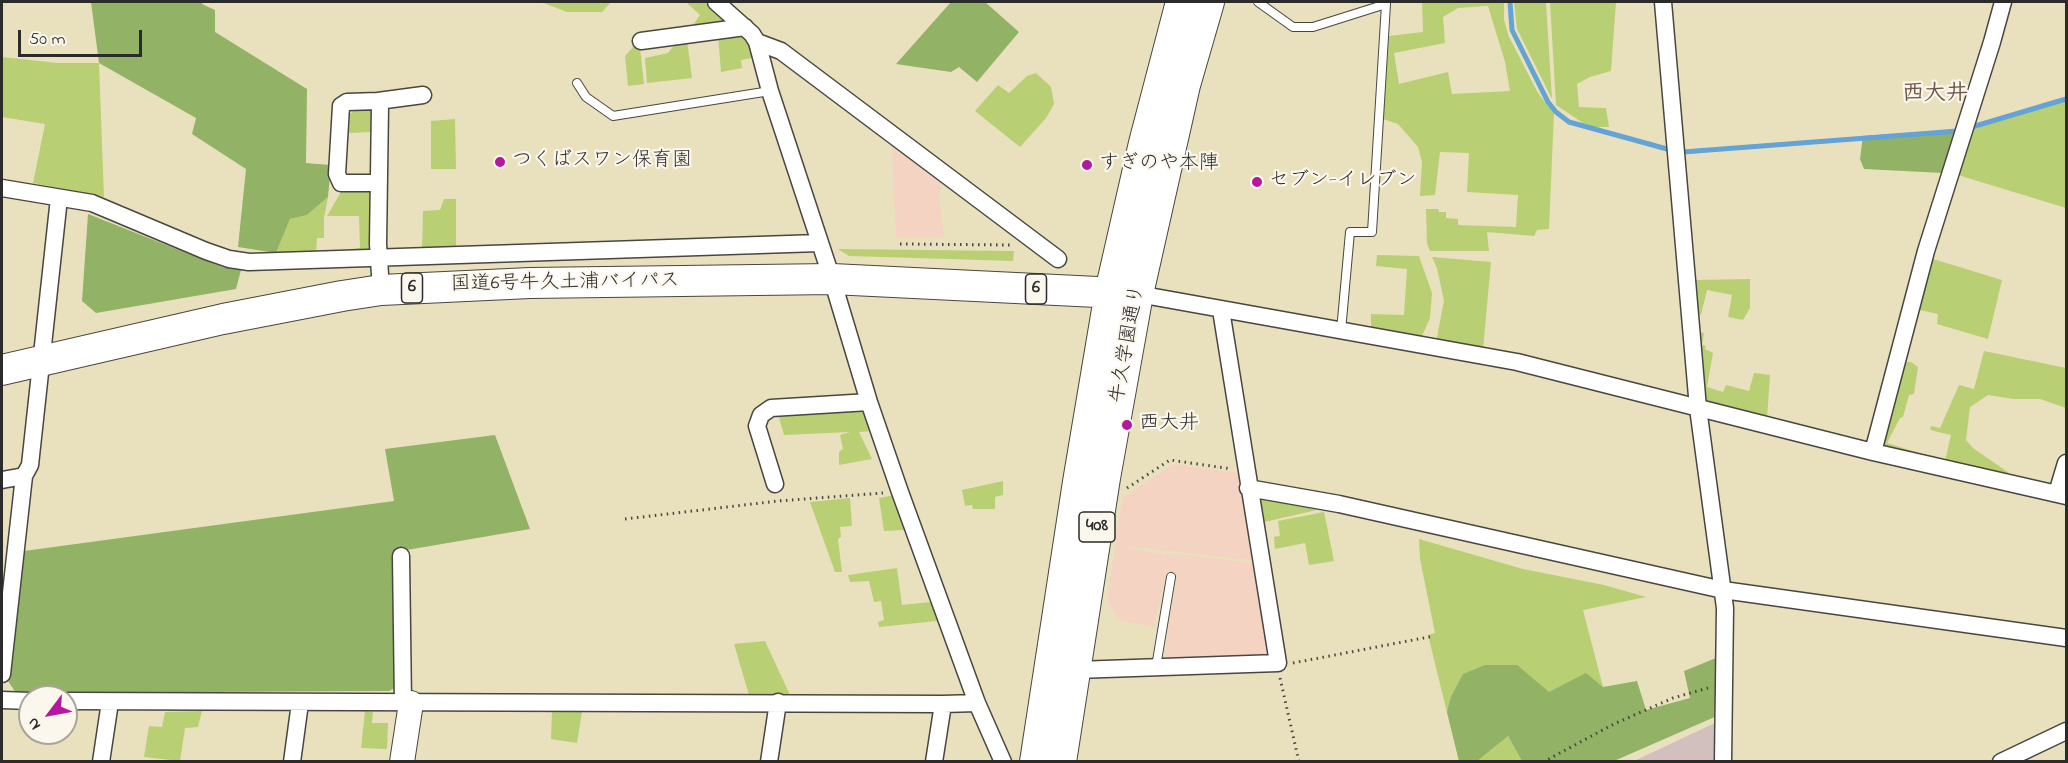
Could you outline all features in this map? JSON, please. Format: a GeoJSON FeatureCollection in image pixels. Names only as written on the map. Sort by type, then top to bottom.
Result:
{"type":"FeatureCollection","features":[{"type":"Feature","properties":{"kind":"highway","name":"牛久学園通り"},"geometry":{"type":"LineString","coordinates":[[1061,762],[1105,478],[1124,293],[1144,143],[1181,2]]}},
{"type":"Feature","properties":{"kind":"highway","name":"牛久学園通り"},"geometry":{"type":"LineString","coordinates":[[1035,762],[1078,482],[1124,293],[1172,141],[1209,2]]}},
{"type":"Feature","properties":{"kind":"highway","name":"国道6号牛久土浦バイパス"},"geometry":{"type":"LineString","coordinates":[[2,370],[223,319],[381,290],[530,283],[832,279],[1124,293]]}},
{"type":"Feature","properties":{"kind":"street"},"geometry":{"type":"LineString","coordinates":[[717,2],[745,27],[757,42],[770,92],[832,279],[869,402],[977,703],[1002,762]]}},
{"type":"Feature","properties":{"kind":"street"},"geometry":{"type":"LineString","coordinates":[[1663,2],[1698,408],[1725,608],[1723,762]]}},
{"type":"Feature","properties":{"kind":"street"},"geometry":{"type":"LineString","coordinates":[[1873,452],[1926,251],[2003,2]]}},
{"type":"Feature","properties":{"kind":"street"},"geometry":{"type":"LineString","coordinates":[[641,41],[745,27]]}},
{"type":"Feature","properties":{"kind":"street"},"geometry":{"type":"LineString","coordinates":[[757,42],[781,51],[1058,259]]}},
{"type":"Feature","properties":{"kind":"street"},"geometry":{"type":"LineString","coordinates":[[378,183],[341,183],[337,174],[340,106],[347,102],[378,101],[423,95]]}},
{"type":"Feature","properties":{"kind":"street"},"geometry":{"type":"LineString","coordinates":[[378,101],[380,106],[378,183],[381,290]]}},
{"type":"Feature","properties":{"kind":"street"},"geometry":{"type":"LineString","coordinates":[[2,188],[92,203],[230,260],[249,262],[819,243]]}},
{"type":"Feature","properties":{"kind":"street"},"geometry":{"type":"LineString","coordinates":[[2,674],[24,476],[30,465],[59,198]]}},
{"type":"Feature","properties":{"kind":"street"},"geometry":{"type":"LineString","coordinates":[[1124,293],[1517,362],[1612,384],[1873,452],[2062,495],[2067,463]]}},
{"type":"Feature","properties":{"kind":"street"},"geometry":{"type":"LineString","coordinates":[[1076,670],[1278,663],[1245,471],[1221,310]]}},
{"type":"Feature","properties":{"kind":"street"},"geometry":{"type":"LineString","coordinates":[[775,484],[757,426],[761,415],[771,408],[869,402]]}},
{"type":"Feature","properties":{"kind":"street"},"geometry":{"type":"LineString","coordinates":[[2,480],[24,476]]}},
{"type":"Feature","properties":{"kind":"street"},"geometry":{"type":"LineString","coordinates":[[1248,488],[1339,504],[1723,590],[2067,638]]}},
{"type":"Feature","properties":{"kind":"street"},"geometry":{"type":"LineString","coordinates":[[400,555],[407,703],[402,762]]}},
{"type":"Feature","properties":{"kind":"street"},"geometry":{"type":"LineString","coordinates":[[2,700],[18,701]]}},
{"type":"Feature","properties":{"kind":"street"},"geometry":{"type":"LineString","coordinates":[[78,701],[977,703]]}},
{"type":"Feature","properties":{"kind":"street"},"geometry":{"type":"LineString","coordinates":[[101,762],[110,702]]}},
{"type":"Feature","properties":{"kind":"street"},"geometry":{"type":"LineString","coordinates":[[769,762],[778,702]]}},
{"type":"Feature","properties":{"kind":"street"},"geometry":{"type":"LineString","coordinates":[[292,762],[300,703]]}},
{"type":"Feature","properties":{"kind":"street"},"geometry":{"type":"LineString","coordinates":[[934,762],[943,704]]}},
{"type":"Feature","properties":{"kind":"street"},"geometry":{"type":"LineString","coordinates":[[2001,762],[2067,731]]}},
{"type":"Feature","properties":{"kind":"lane"},"geometry":{"type":"LineString","coordinates":[[1258,2],[1293,27],[1313,27],[1386,4],[1372,232],[1350,232],[1341,331]]}},
{"type":"Feature","properties":{"kind":"lane"},"geometry":{"type":"LineString","coordinates":[[577,83],[586,97],[613,116],[770,92]]}},
{"type":"Feature","properties":{"kind":"lane"},"geometry":{"type":"LineString","coordinates":[[1156,668],[1171,577]]}},
{"type":"Feature","properties":{"kind":"path"},"geometry":{"type":"LineString","coordinates":[[900,244],[1017,245],[1026,235]]}},
{"type":"Feature","properties":{"kind":"path"},"geometry":{"type":"LineString","coordinates":[[1126,489],[1170,460],[1245,471]]}},
{"type":"Feature","properties":{"kind":"path"},"geometry":{"type":"LineString","coordinates":[[625,519],[777,501],[900,492]]}},
{"type":"Feature","properties":{"kind":"path"},"geometry":{"type":"LineString","coordinates":[[1299,762],[1278,663],[1283,665],[1434,636]]}},
{"type":"Feature","properties":{"kind":"path"},"geometry":{"type":"LineString","coordinates":[[1543,762],[1614,724],[1673,698],[1710,687],[1724,687]]}},
{"type":"Feature","properties":{"kind":"shaded area"},"geometry":{"type":"Polygon","coordinates":[[[892,146],[943,184],[939,193],[944,238],[896,237],[892,146]]]}},
{"type":"Feature","properties":{"kind":"shaded area"},"geometry":{"type":"Polygon","coordinates":[[[1174,464],[1239,473],[1251,560],[1124,546],[1166,556],[1166,553],[1252,563],[1271,654],[1266,661],[1171,662],[1164,655],[1177,576],[1166,575],[1166,558],[1164,582],[1154,627],[1118,620],[1107,600],[1122,498],[1174,464]]]}},
{"type":"Feature","properties":{"kind":"shaded area"},"geometry":{"type":"Polygon","coordinates":[[[1715,723],[1715,761],[1634,761],[1715,723]]]}},
{"type":"Feature","properties":{"kind":"green space"},"geometry":{"type":"Polygon","coordinates":[[[91,2],[203,2],[202,4],[215,10],[215,32],[307,89],[306,163],[331,165],[328,197],[307,215],[290,219],[276,253],[238,247],[246,169],[192,134],[196,118],[99,63],[91,2]]]}},
{"type":"Feature","properties":{"kind":"green space"},"geometry":{"type":"Polygon","coordinates":[[[541,2],[611,2],[602,12],[567,12],[541,2]]]}},
{"type":"Feature","properties":{"kind":"green space"},"geometry":{"type":"Polygon","coordinates":[[[686,2],[705,2],[729,23],[691,28],[700,15],[686,2]]]}},
{"type":"Feature","properties":{"kind":"green space"},"geometry":{"type":"Polygon","coordinates":[[[951,2],[985,2],[1019,32],[977,82],[959,67],[951,72],[896,64],[951,2]]]}},
{"type":"Feature","properties":{"kind":"green space"},"geometry":{"type":"Polygon","coordinates":[[[1422,2],[1504,2],[1504,20],[1509,37],[1538,93],[1554,113],[1549,229],[1537,230],[1534,236],[1487,232],[1489,251],[1430,251],[1427,244],[1426,209],[1446,212],[1446,218],[1458,219],[1458,225],[1516,227],[1518,195],[1467,192],[1469,153],[1440,152],[1435,195],[1420,196],[1422,162],[1418,147],[1398,124],[1383,119],[1389,36],[1423,32],[1422,2]],[[1488,6],[1458,8],[1443,17],[1445,43],[1394,53],[1399,84],[1448,72],[1452,94],[1510,91],[1505,62],[1488,6]]]}},
{"type":"Feature","properties":{"kind":"green space"},"geometry":{"type":"Polygon","coordinates":[[[1514,2],[1546,2],[1552,99],[1517,29],[1514,2]]]}},
{"type":"Feature","properties":{"kind":"green space"},"geometry":{"type":"Polygon","coordinates":[[[1550,2],[1616,2],[1611,71],[1590,77],[1577,84],[1579,107],[1606,108],[1609,127],[1589,127],[1556,105],[1550,2]]]}},
{"type":"Feature","properties":{"kind":"green space"},"geometry":{"type":"Polygon","coordinates":[[[743,30],[749,41],[752,58],[741,60],[742,68],[721,72],[718,35],[743,30]]]}},
{"type":"Feature","properties":{"kind":"green space"},"geometry":{"type":"Polygon","coordinates":[[[687,40],[692,78],[647,83],[645,58],[668,53],[676,43],[687,40]]]}},
{"type":"Feature","properties":{"kind":"green space"},"geometry":{"type":"Polygon","coordinates":[[[633,47],[640,47],[644,84],[628,86],[625,56],[633,47]]]}},
{"type":"Feature","properties":{"kind":"green space"},"geometry":{"type":"Polygon","coordinates":[[[2,57],[58,63],[99,63],[104,197],[33,183],[45,124],[2,117],[2,57]]]}},
{"type":"Feature","properties":{"kind":"green space"},"geometry":{"type":"Polygon","coordinates":[[[1036,73],[1051,87],[1054,104],[1046,118],[1020,147],[975,111],[998,85],[1009,93],[1027,76],[1036,73]]]}},
{"type":"Feature","properties":{"kind":"green space"},"geometry":{"type":"Polygon","coordinates":[[[2066,100],[2066,208],[1958,175],[1971,130],[2066,100]]]}},
{"type":"Feature","properties":{"kind":"green space"},"geometry":{"type":"Polygon","coordinates":[[[355,110],[372,111],[372,132],[349,133],[350,114],[355,110]]]}},
{"type":"Feature","properties":{"kind":"green space"},"geometry":{"type":"Polygon","coordinates":[[[455,119],[456,169],[431,169],[431,121],[455,119]]]}},
{"type":"Feature","properties":{"kind":"green space"},"geometry":{"type":"Polygon","coordinates":[[[1956,130],[1943,173],[1864,169],[1860,159],[1863,136],[1956,130]]]}},
{"type":"Feature","properties":{"kind":"green space"},"geometry":{"type":"Polygon","coordinates":[[[342,190],[371,192],[369,253],[352,253],[351,249],[360,248],[359,216],[327,216],[342,190]]]}},
{"type":"Feature","properties":{"kind":"green space"},"geometry":{"type":"Polygon","coordinates":[[[328,197],[324,218],[324,238],[317,238],[316,254],[276,253],[290,219],[307,215],[328,197]]]}},
{"type":"Feature","properties":{"kind":"green space"},"geometry":{"type":"Polygon","coordinates":[[[444,199],[456,199],[456,249],[422,249],[423,211],[440,210],[444,199]]]}},
{"type":"Feature","properties":{"kind":"green space"},"geometry":{"type":"Polygon","coordinates":[[[88,214],[222,267],[241,270],[236,289],[96,313],[82,301],[88,214]]]}},
{"type":"Feature","properties":{"kind":"green space"},"geometry":{"type":"Polygon","coordinates":[[[838,249],[1014,251],[1013,261],[849,256],[838,249]]]}},
{"type":"Feature","properties":{"kind":"green space"},"geometry":{"type":"Polygon","coordinates":[[[1377,255],[1419,256],[1432,293],[1430,318],[1422,336],[1371,330],[1371,314],[1404,315],[1407,269],[1376,266],[1377,255]]]}},
{"type":"Feature","properties":{"kind":"green space"},"geometry":{"type":"Polygon","coordinates":[[[1432,257],[1491,262],[1483,349],[1436,342],[1444,301],[1437,268],[1432,257]]]}},
{"type":"Feature","properties":{"kind":"green space"},"geometry":{"type":"Polygon","coordinates":[[[1933,259],[2002,280],[1988,339],[1937,324],[1938,314],[1919,310],[1933,259]]]}},
{"type":"Feature","properties":{"kind":"green space"},"geometry":{"type":"Polygon","coordinates":[[[1750,279],[1750,308],[1743,320],[1728,317],[1732,295],[1707,290],[1701,315],[1698,313],[1695,280],[1750,279]]]}},
{"type":"Feature","properties":{"kind":"green space"},"geometry":{"type":"Polygon","coordinates":[[[1698,332],[1704,333],[1702,345],[1713,353],[1707,387],[1723,392],[1726,385],[1749,391],[1754,373],[1770,375],[1767,419],[1702,402],[1698,332]]]}},
{"type":"Feature","properties":{"kind":"green space"},"geometry":{"type":"Polygon","coordinates":[[[1984,351],[2066,368],[2066,408],[2040,399],[2013,399],[1988,395],[1970,407],[1966,440],[1973,448],[2009,473],[2003,477],[1880,448],[1902,362],[1911,362],[1918,367],[1914,394],[1909,395],[1903,417],[1900,418],[1887,443],[1945,461],[1951,435],[1930,430],[1931,426],[1940,428],[1959,385],[1974,389],[1984,351]]]}},
{"type":"Feature","properties":{"kind":"green space"},"geometry":{"type":"Polygon","coordinates":[[[854,406],[867,411],[873,431],[859,432],[872,459],[839,465],[839,452],[843,449],[840,435],[850,432],[784,435],[777,411],[854,406]]]}},
{"type":"Feature","properties":{"kind":"green space"},"geometry":{"type":"Polygon","coordinates":[[[495,435],[530,529],[395,552],[395,688],[389,691],[78,693],[78,685],[18,685],[18,693],[16,693],[8,681],[24,551],[394,501],[385,449],[495,435]]]}},
{"type":"Feature","properties":{"kind":"green space"},"geometry":{"type":"Polygon","coordinates":[[[1003,481],[1003,495],[995,497],[995,509],[973,509],[972,505],[965,506],[962,490],[1003,481]]]}},
{"type":"Feature","properties":{"kind":"green space"},"geometry":{"type":"Polygon","coordinates":[[[895,495],[904,530],[884,531],[879,498],[895,495]]]}},
{"type":"Feature","properties":{"kind":"green space"},"geometry":{"type":"Polygon","coordinates":[[[1262,496],[1317,510],[1260,523],[1257,502],[1262,496]]]}},
{"type":"Feature","properties":{"kind":"green space"},"geometry":{"type":"Polygon","coordinates":[[[850,498],[852,526],[840,527],[841,537],[838,539],[842,572],[835,572],[810,502],[850,498]]]}},
{"type":"Feature","properties":{"kind":"green space"},"geometry":{"type":"Polygon","coordinates":[[[1324,512],[1334,561],[1309,565],[1305,543],[1275,549],[1274,537],[1280,536],[1278,521],[1324,512]]]}},
{"type":"Feature","properties":{"kind":"green space"},"geometry":{"type":"Polygon","coordinates":[[[1419,539],[1523,569],[1604,585],[1646,597],[1583,610],[1603,687],[1508,736],[1522,761],[1459,761],[1428,635],[1435,633],[1420,559],[1419,539]]]}},
{"type":"Feature","properties":{"kind":"green space"},"geometry":{"type":"Polygon","coordinates":[[[897,568],[902,605],[931,602],[937,621],[879,627],[878,622],[884,620],[881,601],[874,602],[869,581],[850,582],[848,575],[897,568]]]}},
{"type":"Feature","properties":{"kind":"green space"},"geometry":{"type":"Polygon","coordinates":[[[765,641],[790,695],[749,695],[734,644],[765,641]]]}},
{"type":"Feature","properties":{"kind":"green space"},"geometry":{"type":"Polygon","coordinates":[[[1716,658],[1717,716],[1614,761],[1522,761],[1508,736],[1477,761],[1459,761],[1447,712],[1451,697],[1463,674],[1485,665],[1517,665],[1549,692],[1586,673],[1603,687],[1637,681],[1646,710],[1690,698],[1684,671],[1716,658]]]}},
{"type":"Feature","properties":{"kind":"green space"},"geometry":{"type":"Polygon","coordinates":[[[202,711],[198,727],[185,728],[180,761],[144,757],[149,726],[162,727],[165,712],[202,711]]]}},
{"type":"Feature","properties":{"kind":"green space"},"geometry":{"type":"Polygon","coordinates":[[[365,711],[373,712],[372,723],[388,723],[387,749],[361,748],[365,711]]]}},
{"type":"Feature","properties":{"kind":"green space"},"geometry":{"type":"Polygon","coordinates":[[[552,712],[582,712],[577,743],[551,739],[552,712]]]}},
{"type":"Feature","properties":{"kind":"waterway"},"geometry":{"type":"LineString","coordinates":[[1510,2],[1512,30],[1548,102],[1556,112],[1569,122],[1667,149]]}},
{"type":"Feature","properties":{"kind":"waterway"},"geometry":{"type":"LineString","coordinates":[[1972,127],[2066,99]]}},
{"type":"Feature","properties":{"kind":"waterway"},"geometry":{"type":"LineString","coordinates":[[1683,152],[1958,131]]}},
{"type":"Feature","properties":{"kind":"place","name":"つくばスワン保育園"},"geometry":{"type":"Point","coordinates":[500,162]}},
{"type":"Feature","properties":{"kind":"place","name":"すぎのや本陣"},"geometry":{"type":"Point","coordinates":[1087,165]}},
{"type":"Feature","properties":{"kind":"place","name":"セブン-イレブン"},"geometry":{"type":"Point","coordinates":[1257,182]}},
{"type":"Feature","properties":{"kind":"place","name":"西大井"},"geometry":{"type":"Point","coordinates":[1127,425]}},
{"type":"Feature","properties":{"kind":"district","name":"西大井"},"geometry":{"type":"Point","coordinates":[1935,95]}}]}
